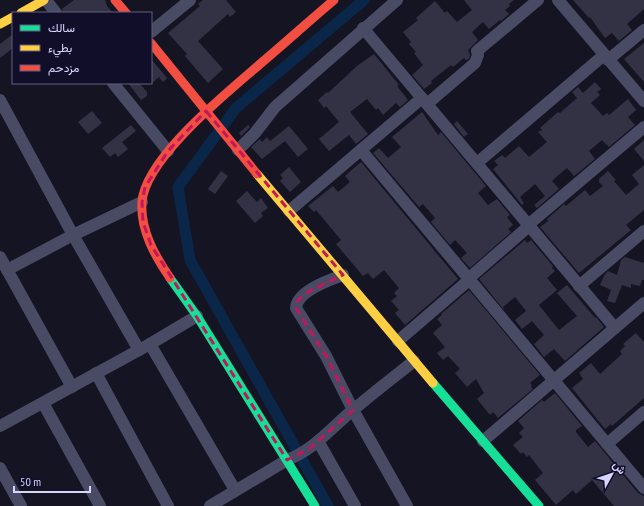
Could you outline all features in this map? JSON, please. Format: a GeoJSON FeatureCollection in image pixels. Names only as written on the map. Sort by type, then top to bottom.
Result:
{"type":"FeatureCollection","features":[{"type":"Feature","properties":{"kind":"street"},"geometry":{"type":"LineString","coordinates":[[23,12],[45,0],[55,12]]}},
{"type":"Feature","properties":{"kind":"street"},"geometry":{"type":"LineString","coordinates":[[115,0],[125,12]]}},
{"type":"Feature","properties":{"kind":"street"},"geometry":{"type":"LineString","coordinates":[[152,31],[190,0]]}},
{"type":"Feature","properties":{"kind":"street"},"geometry":{"type":"LineString","coordinates":[[315,506],[293,458],[163,267],[151,245],[143,222],[142,202],[145,187],[150,176],[168,151],[206,111],[334,0]]}},
{"type":"Feature","properties":{"kind":"street"},"geometry":{"type":"LineString","coordinates":[[238,150],[255,133],[276,107],[363,28],[397,0]]}},
{"type":"Feature","properties":{"kind":"street"},"geometry":{"type":"LineString","coordinates":[[289,211],[361,150],[475,63],[478,55],[477,51],[538,0]]}},
{"type":"Feature","properties":{"kind":"street"},"geometry":{"type":"LineString","coordinates":[[558,0],[644,101]]}},
{"type":"Feature","properties":{"kind":"street"},"geometry":{"type":"LineString","coordinates":[[0,24],[12,18]]}},
{"type":"Feature","properties":{"kind":"street"},"geometry":{"type":"LineString","coordinates":[[363,28],[614,328]]}},
{"type":"Feature","properties":{"kind":"street"},"geometry":{"type":"LineString","coordinates":[[477,163],[606,57],[644,30]]}},
{"type":"Feature","properties":{"kind":"street"},"geometry":{"type":"LineString","coordinates":[[152,43],[226,136],[414,361],[539,506]]}},
{"type":"Feature","properties":{"kind":"street"},"geometry":{"type":"LineString","coordinates":[[114,84],[168,151]]}},
{"type":"Feature","properties":{"kind":"street"},"geometry":{"type":"LineString","coordinates":[[0,100],[3,112],[139,350]]}},
{"type":"Feature","properties":{"kind":"street"},"geometry":{"type":"LineString","coordinates":[[398,341],[529,225],[644,127]]}},
{"type":"Feature","properties":{"kind":"street"},"geometry":{"type":"LineString","coordinates":[[361,150],[644,488]]}},
{"type":"Feature","properties":{"kind":"street"},"geometry":{"type":"LineString","coordinates":[[7,270],[73,235],[142,202]]}},
{"type":"Feature","properties":{"kind":"street"},"geometry":{"type":"LineString","coordinates":[[579,286],[644,231]]}},
{"type":"Feature","properties":{"kind":"street"},"geometry":{"type":"LineString","coordinates":[[0,257],[72,387]]}},
{"type":"Feature","properties":{"kind":"street"},"geometry":{"type":"LineString","coordinates":[[343,275],[308,292],[298,300],[296,308],[326,356],[353,410],[407,506]]}},
{"type":"Feature","properties":{"kind":"street"},"geometry":{"type":"LineString","coordinates":[[482,441],[644,303]]}},
{"type":"Feature","properties":{"kind":"street"},"geometry":{"type":"LineString","coordinates":[[2,421],[43,403],[150,344],[197,316]]}},
{"type":"Feature","properties":{"kind":"street"},"geometry":{"type":"LineString","coordinates":[[150,344],[235,490]]}},
{"type":"Feature","properties":{"kind":"street"},"geometry":{"type":"LineString","coordinates":[[210,506],[235,490],[293,458],[314,444],[353,410],[414,361]]}},
{"type":"Feature","properties":{"kind":"street"},"geometry":{"type":"LineString","coordinates":[[96,374],[168,506]]}},
{"type":"Feature","properties":{"kind":"street"},"geometry":{"type":"LineString","coordinates":[[43,403],[100,506]]}},
{"type":"Feature","properties":{"kind":"street"},"geometry":{"type":"LineString","coordinates":[[607,444],[644,412]]}},
{"type":"Feature","properties":{"kind":"street"},"geometry":{"type":"LineString","coordinates":[[314,444],[355,506]]}},
{"type":"Feature","properties":{"kind":"street"},"geometry":{"type":"LineString","coordinates":[[0,468],[21,506]]}},
{"type":"Feature","properties":{"kind":"highlighted area"},"geometry":{"type":"Polygon","coordinates":[[[206,111],[343,275],[308,292],[298,300],[296,308],[326,356],[353,410],[310,448],[287,460],[151,245],[143,222],[142,202],[145,187],[168,151],[206,111]]]}},
{"type":"Feature","properties":{"kind":"building"},"geometry":{"type":"Polygon","coordinates":[[[74,0],[105,0],[107,6],[112,12],[63,12],[62,9],[74,0]]]}},
{"type":"Feature","properties":{"kind":"building"},"geometry":{"type":"Polygon","coordinates":[[[203,0],[226,0],[236,12],[230,17],[228,14],[198,41],[223,69],[208,83],[185,56],[187,54],[168,33],[200,6],[198,4],[203,0]]]}},
{"type":"Feature","properties":{"kind":"building"},"geometry":{"type":"Polygon","coordinates":[[[464,0],[514,0],[505,10],[509,14],[501,21],[500,20],[489,29],[483,22],[472,32],[478,40],[468,50],[470,55],[469,59],[466,60],[464,58],[453,67],[451,65],[431,81],[432,83],[424,89],[412,75],[423,65],[414,53],[416,52],[409,44],[411,42],[403,32],[418,20],[416,18],[435,1],[445,13],[447,11],[457,22],[472,10],[464,0]]]}},
{"type":"Feature","properties":{"kind":"building"},"geometry":{"type":"Polygon","coordinates":[[[573,0],[644,0],[644,9],[627,24],[632,30],[619,41],[612,33],[605,38],[590,17],[589,18],[573,0]]]}},
{"type":"Feature","properties":{"kind":"building"},"geometry":{"type":"Polygon","coordinates":[[[12,35],[12,49],[0,58],[0,44],[12,35]]]}},
{"type":"Feature","properties":{"kind":"building"},"geometry":{"type":"Polygon","coordinates":[[[644,43],[644,82],[624,59],[644,43]]]}},
{"type":"Feature","properties":{"kind":"building"},"geometry":{"type":"Polygon","coordinates":[[[374,54],[399,85],[397,86],[408,100],[400,107],[396,103],[383,115],[378,108],[376,110],[367,99],[350,112],[368,134],[356,144],[349,135],[329,151],[319,139],[339,122],[326,106],[324,108],[318,100],[327,92],[328,93],[357,66],[374,54]]]}},
{"type":"Feature","properties":{"kind":"building"},"geometry":{"type":"Polygon","coordinates":[[[152,60],[167,78],[163,82],[159,77],[152,83],[152,60]]]}},
{"type":"Feature","properties":{"kind":"building"},"geometry":{"type":"Polygon","coordinates":[[[595,82],[601,89],[597,92],[600,95],[591,103],[603,116],[607,113],[609,115],[628,99],[636,110],[628,117],[635,125],[609,147],[602,140],[589,151],[595,159],[574,176],[567,168],[555,178],[552,181],[559,189],[537,208],[534,205],[545,196],[535,184],[520,197],[524,203],[522,205],[493,169],[498,165],[494,161],[502,155],[505,158],[519,146],[529,157],[547,142],[538,132],[542,130],[540,128],[577,98],[572,92],[578,87],[583,93],[595,82]]]}},
{"type":"Feature","properties":{"kind":"building"},"geometry":{"type":"Polygon","coordinates":[[[129,84],[140,84],[147,92],[147,96],[141,100],[129,84]]]}},
{"type":"Feature","properties":{"kind":"building"},"geometry":{"type":"Polygon","coordinates":[[[92,111],[102,123],[88,134],[78,122],[92,111]]]}},
{"type":"Feature","properties":{"kind":"building"},"geometry":{"type":"Polygon","coordinates":[[[422,112],[438,135],[441,132],[486,186],[478,193],[488,205],[497,199],[510,215],[507,217],[513,225],[508,229],[511,232],[470,268],[461,258],[467,253],[455,240],[450,245],[431,222],[435,218],[423,204],[419,207],[373,153],[379,148],[388,158],[401,147],[392,137],[422,112]]]}},
{"type":"Feature","properties":{"kind":"building"},"geometry":{"type":"Polygon","coordinates":[[[457,121],[468,134],[464,137],[454,124],[457,121]]]}},
{"type":"Feature","properties":{"kind":"building"},"geometry":{"type":"Polygon","coordinates":[[[131,125],[136,131],[122,142],[128,149],[118,157],[115,153],[110,157],[102,148],[131,125]]]}},
{"type":"Feature","properties":{"kind":"building"},"geometry":{"type":"Polygon","coordinates":[[[248,125],[250,127],[241,136],[239,133],[248,125]]]}},
{"type":"Feature","properties":{"kind":"building"},"geometry":{"type":"Polygon","coordinates":[[[289,126],[308,149],[298,157],[285,141],[262,159],[251,147],[260,139],[262,142],[267,137],[270,141],[289,126]]]}},
{"type":"Feature","properties":{"kind":"building"},"geometry":{"type":"Polygon","coordinates":[[[644,140],[644,161],[634,149],[644,140]]]}},
{"type":"Feature","properties":{"kind":"building"},"geometry":{"type":"Polygon","coordinates":[[[361,162],[458,279],[405,325],[395,313],[399,310],[391,301],[397,296],[394,293],[399,288],[384,270],[373,279],[368,273],[363,276],[336,244],[341,240],[316,210],[314,212],[308,206],[333,186],[338,192],[350,182],[345,176],[361,162]]]}},
{"type":"Feature","properties":{"kind":"building"},"geometry":{"type":"Polygon","coordinates":[[[644,165],[644,210],[626,225],[631,230],[579,273],[540,227],[548,221],[547,219],[564,204],[566,206],[585,190],[590,196],[603,186],[599,182],[599,179],[608,171],[626,195],[639,184],[632,175],[644,165]]]}},
{"type":"Feature","properties":{"kind":"building"},"geometry":{"type":"Polygon","coordinates":[[[289,167],[301,182],[290,192],[280,181],[283,178],[280,175],[289,167]]]}},
{"type":"Feature","properties":{"kind":"building"},"geometry":{"type":"Polygon","coordinates":[[[221,171],[228,176],[215,194],[208,189],[221,171]]]}},
{"type":"Feature","properties":{"kind":"building"},"geometry":{"type":"Polygon","coordinates":[[[247,191],[257,202],[261,198],[268,208],[261,213],[263,216],[255,223],[236,201],[247,191]]]}},
{"type":"Feature","properties":{"kind":"building"},"geometry":{"type":"Polygon","coordinates":[[[525,240],[527,243],[531,240],[553,266],[552,268],[555,271],[547,278],[557,290],[539,305],[559,330],[577,316],[557,293],[567,285],[604,327],[565,361],[554,349],[544,357],[534,344],[544,335],[532,321],[522,329],[515,320],[526,311],[515,297],[503,307],[504,310],[479,279],[525,240]]]}},
{"type":"Feature","properties":{"kind":"building"},"geometry":{"type":"Polygon","coordinates":[[[625,257],[644,263],[644,280],[642,280],[640,286],[631,284],[631,288],[622,285],[615,303],[607,301],[611,290],[600,285],[608,271],[617,275],[621,260],[625,257]]]}},
{"type":"Feature","properties":{"kind":"building"},"geometry":{"type":"Polygon","coordinates":[[[469,290],[540,375],[530,383],[533,389],[498,418],[493,412],[490,415],[477,399],[484,393],[476,379],[467,387],[455,373],[460,369],[448,356],[443,360],[437,353],[445,347],[433,333],[442,325],[437,319],[469,290]]]}},
{"type":"Feature","properties":{"kind":"building"},"geometry":{"type":"Polygon","coordinates":[[[636,333],[644,342],[644,398],[612,426],[611,424],[605,429],[572,388],[583,379],[579,373],[591,363],[600,374],[622,354],[620,351],[625,346],[623,344],[636,333]]]}},
{"type":"Feature","properties":{"kind":"building"},"geometry":{"type":"Polygon","coordinates":[[[555,393],[582,426],[576,430],[576,432],[588,447],[595,441],[638,493],[644,496],[644,506],[614,506],[592,480],[576,494],[573,490],[556,505],[535,480],[543,473],[529,455],[527,457],[523,452],[521,454],[513,445],[523,437],[519,433],[524,428],[518,421],[542,400],[544,402],[555,393]]]}},
{"type":"Feature","properties":{"kind":"waterway"},"geometry":{"type":"LineString","coordinates":[[328,506],[190,260],[178,187],[236,108],[364,0]]}},
{"type":"Feature","properties":{"kind":"traffic: fast"},"geometry":{"type":"LineString","coordinates":[[170,278],[197,316],[315,506]]}},
{"type":"Feature","properties":{"kind":"traffic: fast"},"geometry":{"type":"LineString","coordinates":[[433,383],[539,506]]}},
{"type":"Feature","properties":{"kind":"traffic: slow"},"geometry":{"type":"LineString","coordinates":[[23,12],[44,0]]}},
{"type":"Feature","properties":{"kind":"traffic: slow"},"geometry":{"type":"LineString","coordinates":[[0,24],[12,18]]}},
{"type":"Feature","properties":{"kind":"traffic: slow"},"geometry":{"type":"LineString","coordinates":[[257,174],[433,383]]}},
{"type":"Feature","properties":{"kind":"traffic: jam"},"geometry":{"type":"LineString","coordinates":[[115,0],[125,12]]}},
{"type":"Feature","properties":{"kind":"traffic: jam"},"geometry":{"type":"LineString","coordinates":[[170,278],[154,252],[143,223],[142,202],[147,185],[157,166],[172,146],[209,108],[334,0]]}},
{"type":"Feature","properties":{"kind":"traffic: jam"},"geometry":{"type":"LineString","coordinates":[[152,44],[257,174]]}}]}
